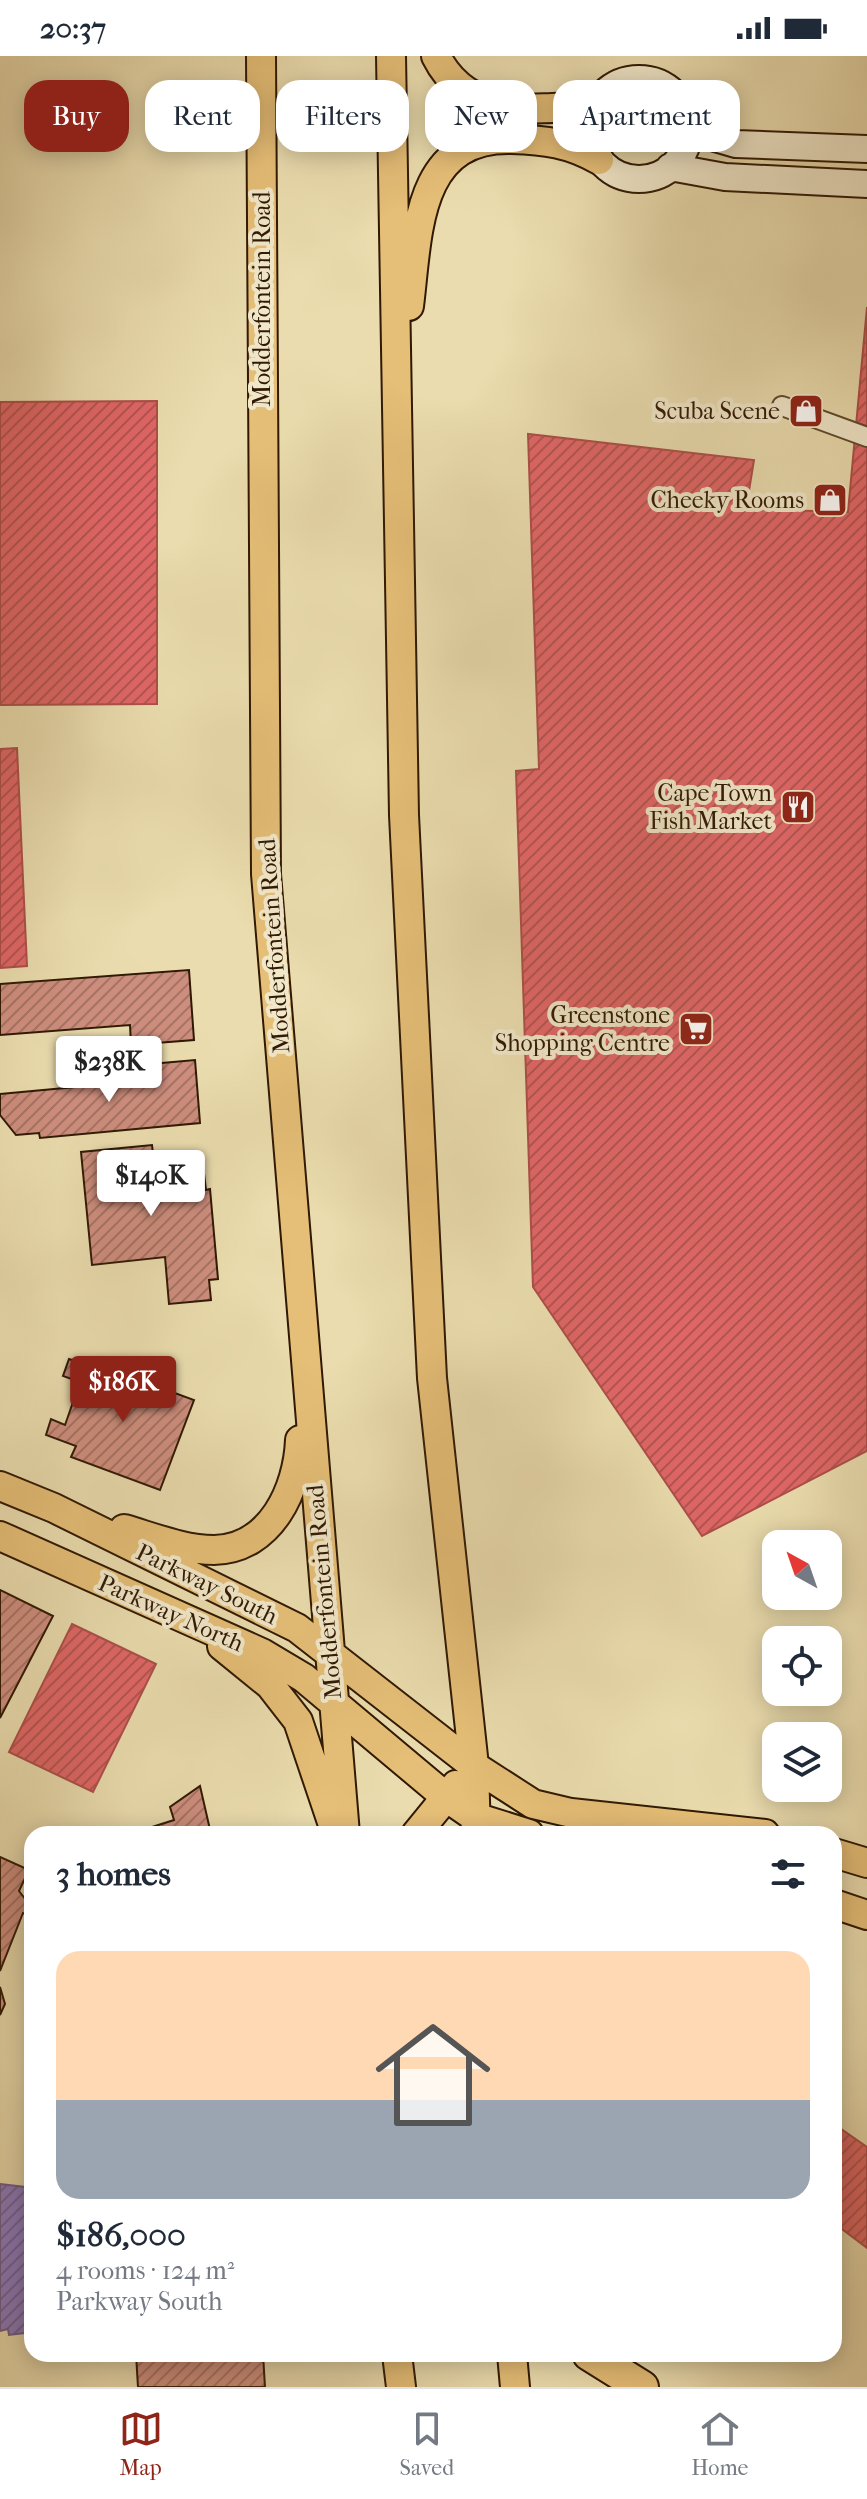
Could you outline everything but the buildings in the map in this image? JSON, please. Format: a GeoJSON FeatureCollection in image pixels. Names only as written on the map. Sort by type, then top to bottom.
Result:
{"type":"FeatureCollection","features":[{"type":"Feature","properties":{"kind":"highway"},"geometry":{"type":"LineString","coordinates":[[602,2362],[642,2387]]}},
{"type":"Feature","properties":{"kind":"main road","name":"Modderfontein Road"},"geometry":{"type":"LineString","coordinates":[[261,56],[266,874],[344,1826]]}},
{"type":"Feature","properties":{"kind":"main road"},"geometry":{"type":"LineString","coordinates":[[391,56],[404,815],[432,1378],[474,1766],[475,1825]]}},
{"type":"Feature","properties":{"kind":"main road"},"geometry":{"type":"LineString","coordinates":[[436,56],[445,74],[458,87],[489,104],[511,107],[553,106]]}},
{"type":"Feature","properties":{"kind":"main road"},"geometry":{"type":"LineString","coordinates":[[396,408],[424,202],[434,178],[452,156],[472,143],[490,139],[553,140],[579,148],[599,160]]}},
{"type":"Feature","properties":{"kind":"main road"},"geometry":{"type":"LineString","coordinates":[[54,1508],[156,1538],[214,1550],[240,1544],[272,1521],[288,1496],[299,1455],[297,1261]]}},
{"type":"Feature","properties":{"kind":"main road","name":"Parkway South"},"geometry":{"type":"LineString","coordinates":[[0,1486],[54,1508],[279,1619],[328,1650],[474,1766],[533,1804],[554,1810],[695,1826]]}},
{"type":"Feature","properties":{"kind":"main road","name":"Parkway North"},"geometry":{"type":"LineString","coordinates":[[0,1536],[202,1629],[262,1653],[304,1678],[475,1825]]}},
{"type":"Feature","properties":{"kind":"main road"},"geometry":{"type":"LineString","coordinates":[[202,1629],[270,1685],[298,1721],[332,1826]]}},
{"type":"Feature","properties":{"kind":"main road"},"geometry":{"type":"LineString","coordinates":[[422,1826],[474,1766]]}},
{"type":"Feature","properties":{"kind":"main road"},"geometry":{"type":"LineString","coordinates":[[842,1855],[867,1863]]}},
{"type":"Feature","properties":{"kind":"main road"},"geometry":{"type":"LineString","coordinates":[[842,1907],[867,1915]]}},
{"type":"Feature","properties":{"kind":"main road"},"geometry":{"type":"LineString","coordinates":[[398,2362],[401,2387]]}},
{"type":"Feature","properties":{"kind":"main road"},"geometry":{"type":"LineString","coordinates":[[415,2362],[417,2387]]}},
{"type":"Feature","properties":{"kind":"main road"},"geometry":{"type":"LineString","coordinates":[[513,2362],[515,2387]]}},
{"type":"Feature","properties":{"kind":"street"},"geometry":{"type":"LineString","coordinates":[[740,144],[867,149]]}},
{"type":"Feature","properties":{"kind":"street"},"geometry":{"type":"LineString","coordinates":[[595,152],[612,172],[627,178],[645,179],[670,167],[683,152]]}},
{"type":"Feature","properties":{"kind":"street"},"geometry":{"type":"LineString","coordinates":[[670,167],[725,177],[867,184]]}},
{"type":"Feature","properties":{"kind":"street"},"geometry":{"type":"LineString","coordinates":[[782,406],[867,437]]}},
{"type":"Feature","properties":{"kind":"place","name":"Scuba Scene"},"geometry":{"type":"Point","coordinates":[806,411]}},
{"type":"Feature","properties":{"kind":"place","name":"Cheeky Rooms"},"geometry":{"type":"Point","coordinates":[830,500]}},
{"type":"Feature","properties":{"kind":"place","name":"Cape Town Fish Market"},"geometry":{"type":"Point","coordinates":[798,807]}},
{"type":"Feature","properties":{"kind":"place","name":"Greenstone Shopping Centre"},"geometry":{"type":"Point","coordinates":[696,1029]}}]}
